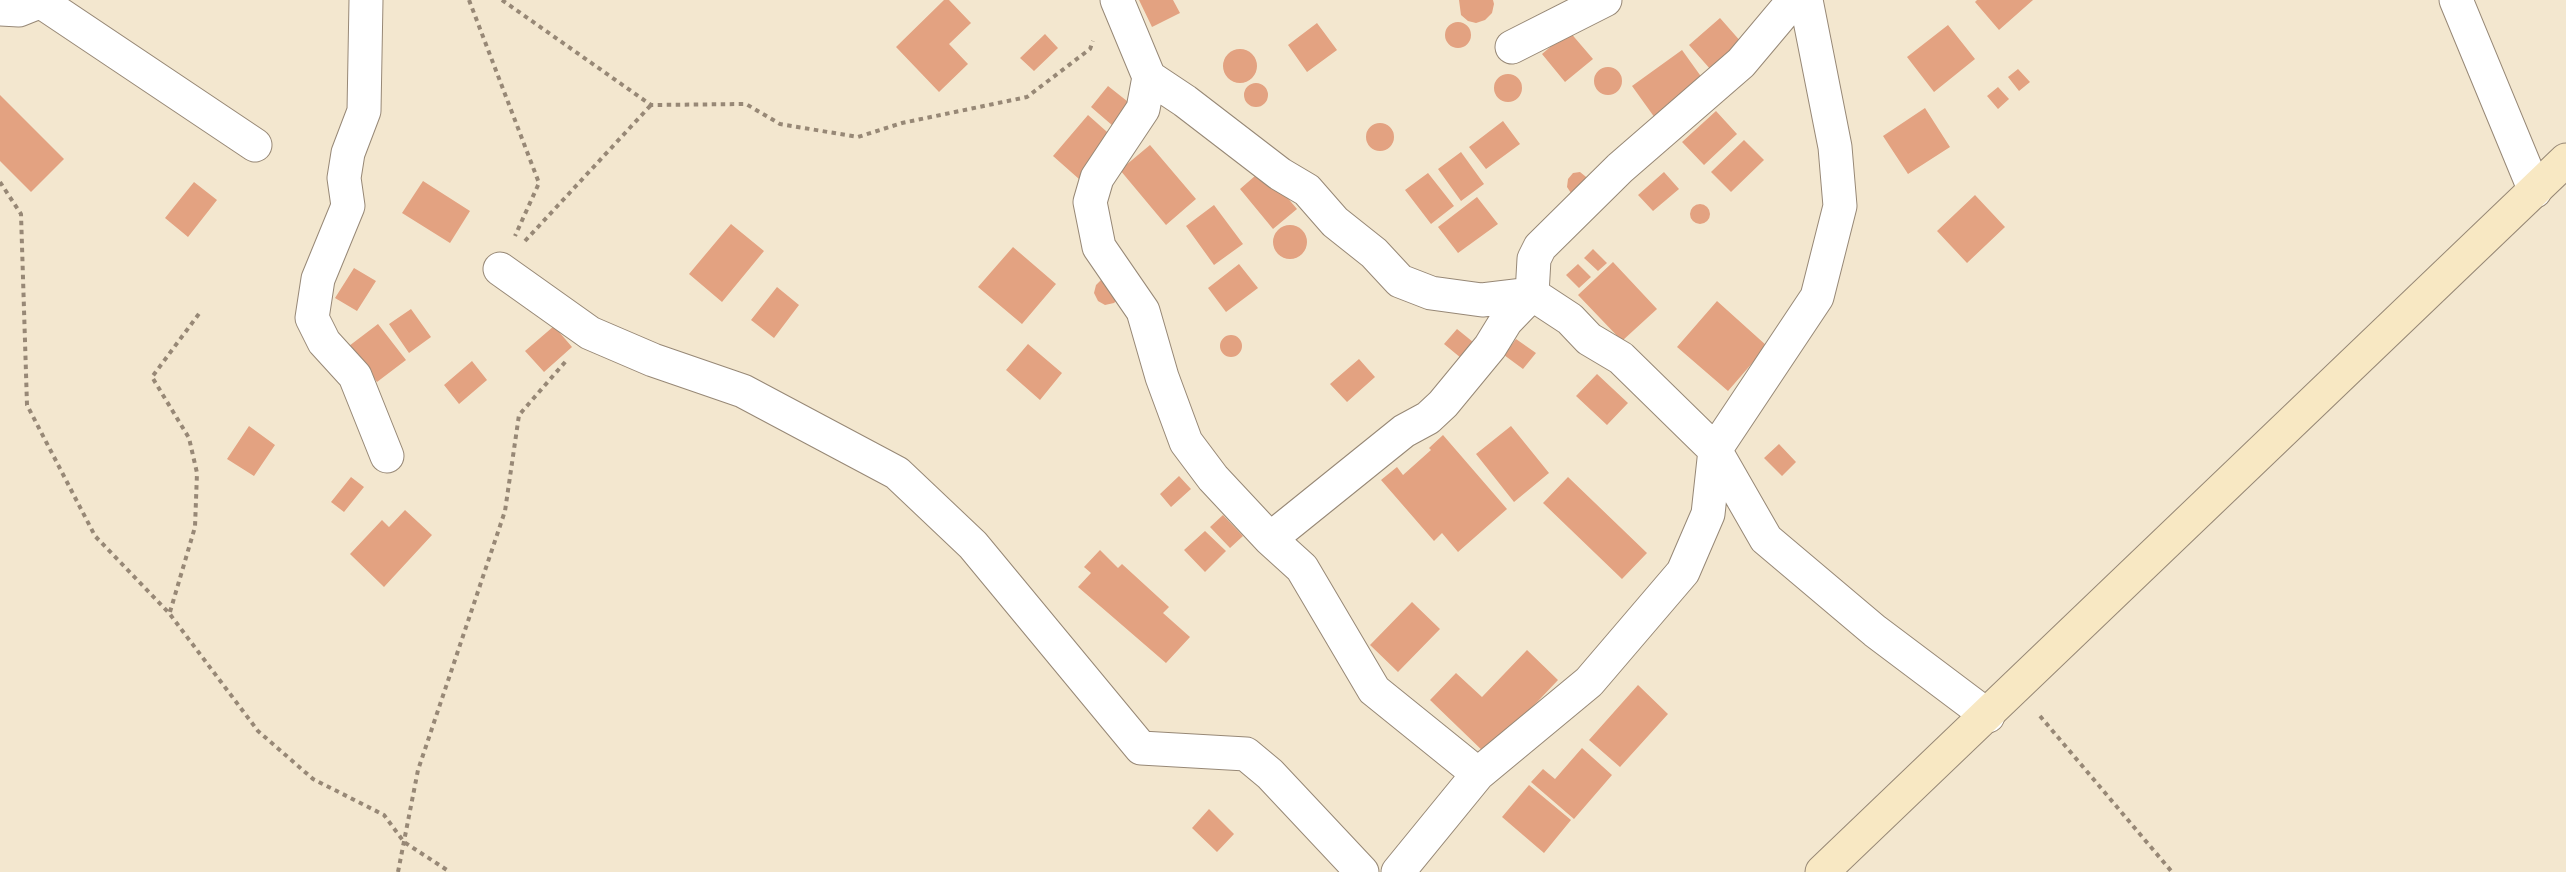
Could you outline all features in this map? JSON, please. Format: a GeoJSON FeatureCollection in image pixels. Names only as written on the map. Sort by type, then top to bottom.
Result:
{"type":"FeatureCollection","features":[{"type":"Feature","properties":{"kind":"main road"},"geometry":{"type":"LineString","coordinates":[[1822,872],[1988,716],[2566,160]]}},
{"type":"Feature","properties":{"kind":"street"},"geometry":{"type":"LineString","coordinates":[[366,0],[364,111],[348,153],[344,178],[348,206],[318,279],[312,318],[324,342],[355,376],[387,456]]}},
{"type":"Feature","properties":{"kind":"street"},"geometry":{"type":"LineString","coordinates":[[1117,0],[1149,77],[1280,174],[1307,190],[1335,222],[1374,254],[1400,281],[1431,293],[1482,300],[1532,294],[1570,320],[1589,339],[1621,358],[1714,450],[1767,539],[1875,631],[1988,716]]}},
{"type":"Feature","properties":{"kind":"street"},"geometry":{"type":"LineString","coordinates":[[1512,47],[1605,0]]}},
{"type":"Feature","properties":{"kind":"street"},"geometry":{"type":"LineString","coordinates":[[1270,539],[1404,431],[1428,418],[1443,404],[1490,347],[1506,321],[1532,294],[1534,259],[1540,247],[1620,168],[1741,63],[1794,0]]}},
{"type":"Feature","properties":{"kind":"street"},"geometry":{"type":"LineString","coordinates":[[1398,872],[1478,774],[1589,682],[1683,572],[1708,514],[1714,450],[1817,297],[1840,206],[1834,147],[1806,0]]}},
{"type":"Feature","properties":{"kind":"street"},"geometry":{"type":"LineString","coordinates":[[2456,0],[2535,190]]}},
{"type":"Feature","properties":{"kind":"street"},"geometry":{"type":"LineString","coordinates":[[0,9],[19,10],[42,1],[255,145]]}},
{"type":"Feature","properties":{"kind":"street"},"geometry":{"type":"LineString","coordinates":[[1149,77],[1143,109],[1093,187],[1090,202],[1099,247],[1143,311],[1162,377],[1186,442],[1213,478],[1270,539],[1302,568],[1374,690],[1478,774]]}},
{"type":"Feature","properties":{"kind":"street"},"geometry":{"type":"LineString","coordinates":[[500,269],[590,333],[653,360],[743,391],[897,473],[973,545],[1141,748],[1246,754],[1270,774],[1362,872]]}},
{"type":"Feature","properties":{"kind":"path"},"geometry":{"type":"LineString","coordinates":[[469,0],[539,183],[500,269]]}},
{"type":"Feature","properties":{"kind":"path"},"geometry":{"type":"LineString","coordinates":[[502,0],[651,105],[746,104],[780,124],[858,137],[902,123],[1027,97],[1090,49],[1094,39]]}},
{"type":"Feature","properties":{"kind":"path"},"geometry":{"type":"LineString","coordinates":[[500,269],[651,105]]}},
{"type":"Feature","properties":{"kind":"path"},"geometry":{"type":"LineString","coordinates":[[0,182],[21,214],[27,405],[95,536],[169,613],[258,731],[313,779],[384,815],[404,842],[450,872]]}},
{"type":"Feature","properties":{"kind":"path"},"geometry":{"type":"LineString","coordinates":[[169,613],[195,527],[197,473],[189,438],[152,377],[201,311]]}},
{"type":"Feature","properties":{"kind":"path"},"geometry":{"type":"LineString","coordinates":[[398,872],[418,770],[505,511],[519,416],[590,333]]}},
{"type":"Feature","properties":{"kind":"path"},"geometry":{"type":"LineString","coordinates":[[2016,688],[2172,872]]}},
{"type":"Feature","properties":{"kind":"building"},"geometry":{"type":"Polygon","coordinates":[[[944,0],[949,0],[971,23],[949,44],[968,64],[939,92],[896,47],[944,0]]]}},
{"type":"Feature","properties":{"kind":"building"},"geometry":{"type":"Polygon","coordinates":[[[1139,0],[1173,0],[1180,13],[1152,27],[1139,0]]]}},
{"type":"Feature","properties":{"kind":"building"},"geometry":{"type":"Polygon","coordinates":[[[1459,0],[1493,0],[1492,13],[1485,20],[1476,23],[1468,21],[1461,15],[1459,0]]]}},
{"type":"Feature","properties":{"kind":"building"},"geometry":{"type":"Polygon","coordinates":[[[1977,0],[2033,0],[1999,30],[1975,2],[1977,0]]]}},
{"type":"Feature","properties":{"kind":"building"},"geometry":{"type":"Polygon","coordinates":[[[1720,18],[1742,43],[1711,70],[1689,45],[1720,18]]]}},
{"type":"Feature","properties":{"kind":"building"},"geometry":{"type":"Polygon","coordinates":[[[1458,22],[1467,26],[1471,35],[1467,44],[1458,48],[1449,44],[1445,35],[1449,26],[1458,22]]]}},
{"type":"Feature","properties":{"kind":"building"},"geometry":{"type":"Polygon","coordinates":[[[1317,23],[1337,50],[1307,72],[1288,45],[1317,23]]]}},
{"type":"Feature","properties":{"kind":"building"},"geometry":{"type":"Polygon","coordinates":[[[1948,25],[1975,59],[1934,92],[1907,57],[1948,25]]]}},
{"type":"Feature","properties":{"kind":"building"},"geometry":{"type":"Polygon","coordinates":[[[1569,31],[1593,59],[1565,82],[1542,54],[1569,31]]]}},
{"type":"Feature","properties":{"kind":"building"},"geometry":{"type":"Polygon","coordinates":[[[1045,34],[1058,48],[1034,71],[1020,58],[1045,34]]]}},
{"type":"Feature","properties":{"kind":"building"},"geometry":{"type":"Polygon","coordinates":[[[1240,49],[1252,54],[1257,66],[1252,78],[1240,83],[1228,78],[1223,66],[1228,54],[1240,49]]]}},
{"type":"Feature","properties":{"kind":"building"},"geometry":{"type":"Polygon","coordinates":[[[1682,50],[1705,82],[1655,118],[1632,86],[1682,50]]]}},
{"type":"Feature","properties":{"kind":"building"},"geometry":{"type":"Polygon","coordinates":[[[1608,67],[1618,71],[1622,81],[1618,91],[1608,95],[1598,91],[1594,81],[1598,71],[1608,67]]]}},
{"type":"Feature","properties":{"kind":"building"},"geometry":{"type":"Polygon","coordinates":[[[2018,69],[2030,82],[2019,91],[2008,77],[2018,69]]]}},
{"type":"Feature","properties":{"kind":"building"},"geometry":{"type":"Polygon","coordinates":[[[1508,74],[1518,78],[1522,88],[1518,98],[1508,102],[1498,98],[1494,88],[1498,78],[1508,74]]]}},
{"type":"Feature","properties":{"kind":"building"},"geometry":{"type":"Polygon","coordinates":[[[1256,83],[1265,86],[1268,95],[1265,104],[1256,107],[1247,104],[1244,95],[1247,86],[1256,83]]]}},
{"type":"Feature","properties":{"kind":"building"},"geometry":{"type":"Polygon","coordinates":[[[1108,86],[1132,105],[1113,126],[1091,107],[1108,86]]]}},
{"type":"Feature","properties":{"kind":"building"},"geometry":{"type":"Polygon","coordinates":[[[1998,87],[2009,99],[1998,109],[1987,96],[1998,87]]]}},
{"type":"Feature","properties":{"kind":"building"},"geometry":{"type":"Polygon","coordinates":[[[0,95],[64,159],[31,192],[0,161],[0,95]]]}},
{"type":"Feature","properties":{"kind":"building"},"geometry":{"type":"Polygon","coordinates":[[[1925,108],[1950,147],[1908,174],[1883,136],[1925,108]]]}},
{"type":"Feature","properties":{"kind":"building"},"geometry":{"type":"Polygon","coordinates":[[[1716,111],[1737,134],[1704,165],[1682,142],[1716,111]]]}},
{"type":"Feature","properties":{"kind":"building"},"geometry":{"type":"Polygon","coordinates":[[[1088,115],[1115,139],[1079,179],[1053,156],[1088,115]]]}},
{"type":"Feature","properties":{"kind":"building"},"geometry":{"type":"Polygon","coordinates":[[[1503,121],[1520,144],[1486,169],[1469,147],[1503,121]]]}},
{"type":"Feature","properties":{"kind":"building"},"geometry":{"type":"Polygon","coordinates":[[[1380,123],[1390,127],[1394,137],[1390,147],[1380,151],[1370,147],[1366,137],[1370,127],[1380,123]]]}},
{"type":"Feature","properties":{"kind":"building"},"geometry":{"type":"Polygon","coordinates":[[[1744,140],[1764,160],[1731,192],[1711,172],[1744,140]]]}},
{"type":"Feature","properties":{"kind":"building"},"geometry":{"type":"Polygon","coordinates":[[[1150,145],[1196,199],[1166,225],[1120,170],[1150,145]]]}},
{"type":"Feature","properties":{"kind":"building"},"geometry":{"type":"Polygon","coordinates":[[[1461,152],[1484,184],[1461,201],[1438,169],[1461,152]]]}},
{"type":"Feature","properties":{"kind":"building"},"geometry":{"type":"Polygon","coordinates":[[[1263,169],[1297,209],[1273,229],[1240,189],[1263,169]]]}},
{"type":"Feature","properties":{"kind":"building"},"geometry":{"type":"Polygon","coordinates":[[[1580,172],[1591,181],[1571,193],[1567,187],[1568,179],[1573,173],[1580,172]]]}},
{"type":"Feature","properties":{"kind":"building"},"geometry":{"type":"Polygon","coordinates":[[[1664,172],[1679,189],[1653,211],[1638,195],[1664,172]]]}},
{"type":"Feature","properties":{"kind":"building"},"geometry":{"type":"Polygon","coordinates":[[[1428,173],[1454,206],[1431,224],[1405,190],[1428,173]]]}},
{"type":"Feature","properties":{"kind":"building"},"geometry":{"type":"Polygon","coordinates":[[[423,181],[470,211],[450,243],[402,213],[423,181]]]}},
{"type":"Feature","properties":{"kind":"building"},"geometry":{"type":"Polygon","coordinates":[[[194,182],[217,200],[188,237],[165,218],[194,182]]]}},
{"type":"Feature","properties":{"kind":"building"},"geometry":{"type":"Polygon","coordinates":[[[1975,195],[2005,227],[1967,263],[1937,231],[1975,195]]]}},
{"type":"Feature","properties":{"kind":"building"},"geometry":{"type":"Polygon","coordinates":[[[1477,197],[1498,224],[1458,253],[1438,227],[1477,197]]]}},
{"type":"Feature","properties":{"kind":"building"},"geometry":{"type":"Polygon","coordinates":[[[1700,204],[1707,207],[1710,214],[1707,221],[1700,224],[1693,221],[1690,214],[1693,207],[1700,204]]]}},
{"type":"Feature","properties":{"kind":"building"},"geometry":{"type":"Polygon","coordinates":[[[1214,205],[1243,244],[1214,265],[1186,226],[1214,205]]]}},
{"type":"Feature","properties":{"kind":"building"},"geometry":{"type":"Polygon","coordinates":[[[731,224],[764,251],[722,302],[689,274],[731,224]]]}},
{"type":"Feature","properties":{"kind":"building"},"geometry":{"type":"Polygon","coordinates":[[[1290,225],[1302,230],[1307,242],[1302,254],[1290,259],[1278,254],[1273,242],[1278,230],[1290,225]]]}},
{"type":"Feature","properties":{"kind":"building"},"geometry":{"type":"Polygon","coordinates":[[[1013,247],[1056,284],[1022,324],[978,287],[1013,247]]]}},
{"type":"Feature","properties":{"kind":"building"},"geometry":{"type":"Polygon","coordinates":[[[1593,249],[1607,263],[1598,271],[1584,258],[1593,249]]]}},
{"type":"Feature","properties":{"kind":"building"},"geometry":{"type":"Polygon","coordinates":[[[1613,262],[1657,309],[1622,341],[1578,295],[1613,262]]]}},
{"type":"Feature","properties":{"kind":"building"},"geometry":{"type":"Polygon","coordinates":[[[1239,264],[1258,288],[1226,312],[1208,288],[1239,264]]]}},
{"type":"Feature","properties":{"kind":"building"},"geometry":{"type":"Polygon","coordinates":[[[1578,264],[1591,277],[1579,288],[1566,275],[1578,264]]]}},
{"type":"Feature","properties":{"kind":"building"},"geometry":{"type":"Polygon","coordinates":[[[354,268],[376,281],[357,311],[335,298],[354,268]]]}},
{"type":"Feature","properties":{"kind":"building"},"geometry":{"type":"Polygon","coordinates":[[[1102,279],[1120,297],[1114,303],[1105,305],[1098,301],[1094,293],[1096,285],[1102,279]]]}},
{"type":"Feature","properties":{"kind":"building"},"geometry":{"type":"Polygon","coordinates":[[[777,287],[799,305],[774,338],[751,320],[777,287]]]}},
{"type":"Feature","properties":{"kind":"building"},"geometry":{"type":"Polygon","coordinates":[[[1717,301],[1767,346],[1728,391],[1677,347],[1717,301]]]}},
{"type":"Feature","properties":{"kind":"building"},"geometry":{"type":"Polygon","coordinates":[[[411,309],[431,337],[409,353],[389,324],[411,309]]]}},
{"type":"Feature","properties":{"kind":"building"},"geometry":{"type":"Polygon","coordinates":[[[378,324],[406,360],[377,382],[349,346],[378,324]]]}},
{"type":"Feature","properties":{"kind":"building"},"geometry":{"type":"Polygon","coordinates":[[[554,326],[572,347],[544,372],[525,351],[554,326]]]}},
{"type":"Feature","properties":{"kind":"building"},"geometry":{"type":"Polygon","coordinates":[[[1457,329],[1473,342],[1461,358],[1444,344],[1457,329]]]}},
{"type":"Feature","properties":{"kind":"building"},"geometry":{"type":"Polygon","coordinates":[[[1227,335],[1235,335],[1242,342],[1242,350],[1235,357],[1227,357],[1220,350],[1220,342],[1227,335]]]}},
{"type":"Feature","properties":{"kind":"building"},"geometry":{"type":"Polygon","coordinates":[[[1516,339],[1536,353],[1523,369],[1504,355],[1516,339]]]}},
{"type":"Feature","properties":{"kind":"building"},"geometry":{"type":"Polygon","coordinates":[[[1028,344],[1062,373],[1040,400],[1006,370],[1028,344]]]}},
{"type":"Feature","properties":{"kind":"building"},"geometry":{"type":"Polygon","coordinates":[[[1359,359],[1375,377],[1347,402],[1330,384],[1359,359]]]}},
{"type":"Feature","properties":{"kind":"building"},"geometry":{"type":"Polygon","coordinates":[[[472,361],[487,380],[459,404],[444,385],[472,361]]]}},
{"type":"Feature","properties":{"kind":"building"},"geometry":{"type":"Polygon","coordinates":[[[1597,374],[1628,403],[1607,425],[1576,396],[1597,374]]]}},
{"type":"Feature","properties":{"kind":"building"},"geometry":{"type":"Polygon","coordinates":[[[249,426],[275,445],[254,476],[227,459],[249,426]]]}},
{"type":"Feature","properties":{"kind":"building"},"geometry":{"type":"Polygon","coordinates":[[[1511,426],[1549,473],[1514,502],[1476,454],[1511,426]]]}},
{"type":"Feature","properties":{"kind":"building"},"geometry":{"type":"Polygon","coordinates":[[[1443,435],[1507,509],[1458,552],[1442,533],[1434,541],[1381,480],[1397,467],[1403,475],[1431,450],[1429,448],[1443,435]]]}},
{"type":"Feature","properties":{"kind":"building"},"geometry":{"type":"Polygon","coordinates":[[[1779,444],[1796,462],[1782,476],[1764,458],[1779,444]]]}},
{"type":"Feature","properties":{"kind":"building"},"geometry":{"type":"Polygon","coordinates":[[[1179,476],[1191,489],[1171,507],[1160,494],[1179,476]]]}},
{"type":"Feature","properties":{"kind":"building"},"geometry":{"type":"Polygon","coordinates":[[[351,477],[364,487],[344,512],[331,502],[351,477]]]}},
{"type":"Feature","properties":{"kind":"building"},"geometry":{"type":"Polygon","coordinates":[[[1568,477],[1647,553],[1622,579],[1543,503],[1568,477]]]}},
{"type":"Feature","properties":{"kind":"building"},"geometry":{"type":"Polygon","coordinates":[[[405,510],[432,535],[384,587],[350,554],[382,520],[389,527],[405,510]]]}},
{"type":"Feature","properties":{"kind":"building"},"geometry":{"type":"Polygon","coordinates":[[[1223,515],[1243,536],[1230,548],[1210,527],[1223,515]]]}},
{"type":"Feature","properties":{"kind":"building"},"geometry":{"type":"Polygon","coordinates":[[[1205,531],[1226,551],[1205,572],[1184,550],[1205,531]]]}},
{"type":"Feature","properties":{"kind":"building"},"geometry":{"type":"Polygon","coordinates":[[[1100,550],[1118,568],[1122,564],[1169,607],[1163,613],[1190,637],[1166,663],[1078,587],[1091,573],[1084,567],[1100,550]]]}},
{"type":"Feature","properties":{"kind":"building"},"geometry":{"type":"Polygon","coordinates":[[[1412,602],[1440,629],[1398,672],[1370,645],[1412,602]]]}},
{"type":"Feature","properties":{"kind":"building"},"geometry":{"type":"Polygon","coordinates":[[[1527,650],[1558,680],[1487,755],[1430,700],[1456,673],[1482,697],[1527,650]]]}},
{"type":"Feature","properties":{"kind":"building"},"geometry":{"type":"Polygon","coordinates":[[[1638,685],[1668,714],[1620,767],[1589,740],[1638,685]]]}},
{"type":"Feature","properties":{"kind":"building"},"geometry":{"type":"Polygon","coordinates":[[[1582,748],[1612,775],[1574,819],[1531,782],[1543,769],[1555,779],[1582,748]]]}},
{"type":"Feature","properties":{"kind":"building"},"geometry":{"type":"Polygon","coordinates":[[[1529,785],[1571,820],[1544,853],[1502,817],[1529,785]]]}},
{"type":"Feature","properties":{"kind":"building"},"geometry":{"type":"Polygon","coordinates":[[[1209,809],[1234,834],[1217,852],[1192,828],[1209,809]]]}}]}
